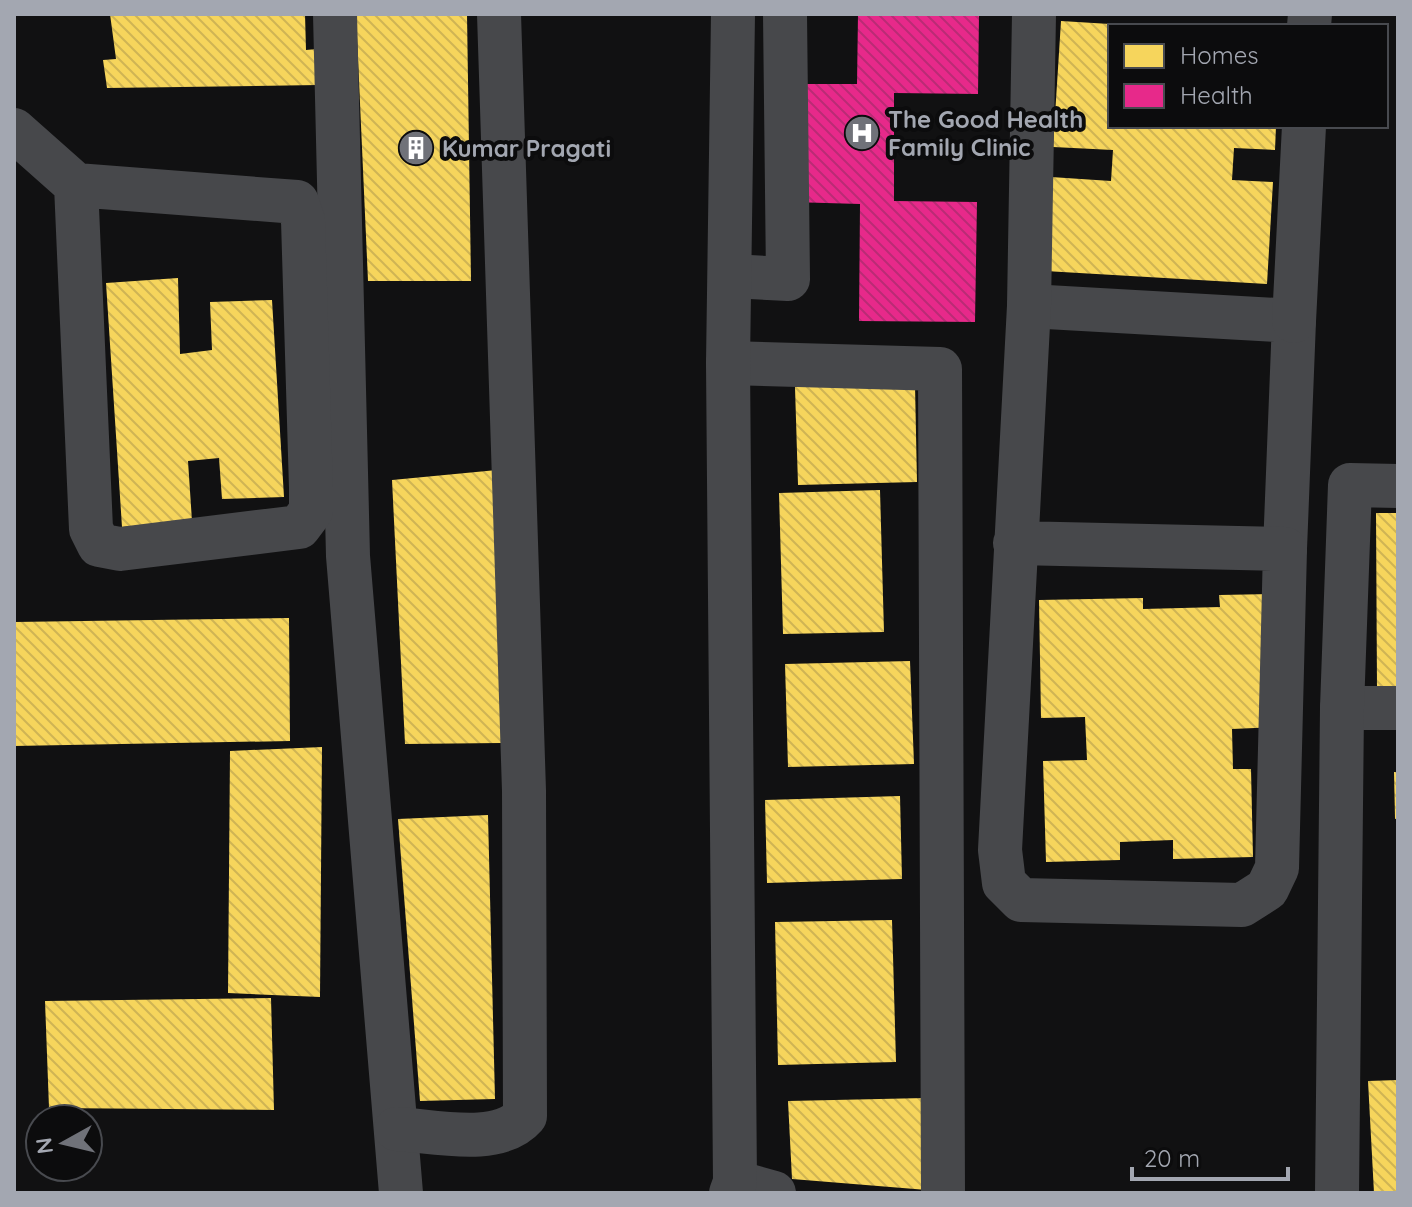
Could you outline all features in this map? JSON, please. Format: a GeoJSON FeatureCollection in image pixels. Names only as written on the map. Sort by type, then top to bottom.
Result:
{"type":"FeatureCollection","features":[{"type":"Feature","properties":{"kind":"street"},"geometry":{"type":"LineString","coordinates":[[335,14],[348,556],[401,1193]]}},
{"type":"Feature","properties":{"kind":"street"},"geometry":{"type":"LineString","coordinates":[[396,1129],[491,1134],[515,1127],[525,1116],[524,791],[499,14]]}},
{"type":"Feature","properties":{"kind":"street"},"geometry":{"type":"LineString","coordinates":[[1034,14],[1029,306],[1000,850],[1004,883],[1021,900],[1242,905],[1267,889],[1277,868],[1285,549],[1304,128]]}},
{"type":"Feature","properties":{"kind":"street"},"geometry":{"type":"LineString","coordinates":[[730,276],[788,279],[785,17],[733,17],[728,363],[746,1189]]}},
{"type":"Feature","properties":{"kind":"street"},"geometry":{"type":"LineString","coordinates":[[14,130],[76,185],[297,202],[303,220],[311,488],[311,511],[299,527],[120,549],[99,545],[91,529],[76,185]]}},
{"type":"Feature","properties":{"kind":"street"},"geometry":{"type":"LineString","coordinates":[[1029,306],[1294,321]]}},
{"type":"Feature","properties":{"kind":"street"},"geometry":{"type":"LineString","coordinates":[[728,363],[940,369],[943,1193]]}},
{"type":"Feature","properties":{"kind":"street"},"geometry":{"type":"LineString","coordinates":[[1337,1193],[1342,708],[1350,485],[1398,486]]}},
{"type":"Feature","properties":{"kind":"street"},"geometry":{"type":"LineString","coordinates":[[1015,543],[1285,549]]}},
{"type":"Feature","properties":{"kind":"street"},"geometry":{"type":"LineString","coordinates":[[1342,708],[1398,708]]}},
{"type":"Feature","properties":{"kind":"building: Homes"},"geometry":{"type":"Polygon","coordinates":[[[110,14],[305,14],[306,50],[317,49],[319,85],[107,88],[103,60],[116,59],[110,14]]]}},
{"type":"Feature","properties":{"kind":"building: Homes","name":"Kumar Pragati"},"geometry":{"type":"Polygon","coordinates":[[[356,14],[467,14],[471,281],[368,281],[356,14]]]}},
{"type":"Feature","properties":{"kind":"building: Homes"},"geometry":{"type":"Polygon","coordinates":[[[1061,21],[1110,24],[1108,128],[1276,128],[1275,150],[1234,148],[1232,180],[1273,182],[1267,284],[1045,271],[1051,177],[1111,181],[1113,150],[1053,147],[1061,21]]]}},
{"type":"Feature","properties":{"kind":"building: Homes"},"geometry":{"type":"Polygon","coordinates":[[[178,278],[180,354],[212,350],[210,302],[272,300],[284,497],[222,499],[219,458],[188,461],[192,521],[122,527],[106,283],[178,278]]]}},
{"type":"Feature","properties":{"kind":"building: Homes"},"geometry":{"type":"Polygon","coordinates":[[[915,385],[917,482],[798,485],[795,387],[915,385]]]}},
{"type":"Feature","properties":{"kind":"building: Homes"},"geometry":{"type":"Polygon","coordinates":[[[497,470],[501,743],[405,744],[392,480],[497,470]]]}},
{"type":"Feature","properties":{"kind":"building: Homes"},"geometry":{"type":"Polygon","coordinates":[[[880,490],[884,632],[783,634],[779,493],[880,490]]]}},
{"type":"Feature","properties":{"kind":"building: Homes"},"geometry":{"type":"Polygon","coordinates":[[[1376,513],[1398,513],[1398,690],[1377,690],[1376,513]]]}},
{"type":"Feature","properties":{"kind":"building: Homes"},"geometry":{"type":"Polygon","coordinates":[[[1274,594],[1278,727],[1232,729],[1233,769],[1251,769],[1253,857],[1173,859],[1173,840],[1120,842],[1120,860],[1046,862],[1043,761],[1087,760],[1085,717],[1041,718],[1039,600],[1143,598],[1143,609],[1220,607],[1219,595],[1274,594]]]}},
{"type":"Feature","properties":{"kind":"building: Homes"},"geometry":{"type":"Polygon","coordinates":[[[289,618],[290,741],[14,746],[14,622],[289,618]]]}},
{"type":"Feature","properties":{"kind":"building: Homes"},"geometry":{"type":"Polygon","coordinates":[[[910,661],[914,764],[788,767],[785,664],[910,661]]]}},
{"type":"Feature","properties":{"kind":"building: Homes"},"geometry":{"type":"Polygon","coordinates":[[[322,747],[320,997],[228,993],[230,751],[322,747]]]}},
{"type":"Feature","properties":{"kind":"building: Homes"},"geometry":{"type":"Polygon","coordinates":[[[1394,772],[1398,772],[1398,819],[1395,819],[1394,772]]]}},
{"type":"Feature","properties":{"kind":"building: Homes"},"geometry":{"type":"Polygon","coordinates":[[[900,796],[902,879],[767,883],[765,800],[900,796]]]}},
{"type":"Feature","properties":{"kind":"building: Homes"},"geometry":{"type":"Polygon","coordinates":[[[488,815],[495,1099],[420,1101],[398,819],[488,815]]]}},
{"type":"Feature","properties":{"kind":"building: Homes"},"geometry":{"type":"Polygon","coordinates":[[[892,920],[896,1062],[778,1065],[775,922],[892,920]]]}},
{"type":"Feature","properties":{"kind":"building: Homes"},"geometry":{"type":"Polygon","coordinates":[[[271,998],[274,1110],[104,1108],[104,1103],[49,1103],[45,1001],[271,998]]]}},
{"type":"Feature","properties":{"kind":"building: Homes"},"geometry":{"type":"Polygon","coordinates":[[[1398,1080],[1398,1193],[1374,1193],[1368,1081],[1398,1080]]]}},
{"type":"Feature","properties":{"kind":"building: Homes"},"geometry":{"type":"Polygon","coordinates":[[[925,1098],[927,1190],[792,1179],[788,1101],[925,1098]]]}},
{"type":"Feature","properties":{"kind":"building: Health"},"geometry":{"type":"Polygon","coordinates":[[[858,14],[979,14],[978,94],[894,93],[894,201],[977,202],[975,322],[859,321],[860,204],[791,202],[792,84],[857,84],[858,14]]]}},
{"type":"Feature","properties":{"kind":"place","name":"The Good Health Family Clinic"},"geometry":{"type":"Point","coordinates":[862,133]}},
{"type":"Feature","properties":{"kind":"place","name":"Kumar Pragati"},"geometry":{"type":"Point","coordinates":[416,148]}}]}
